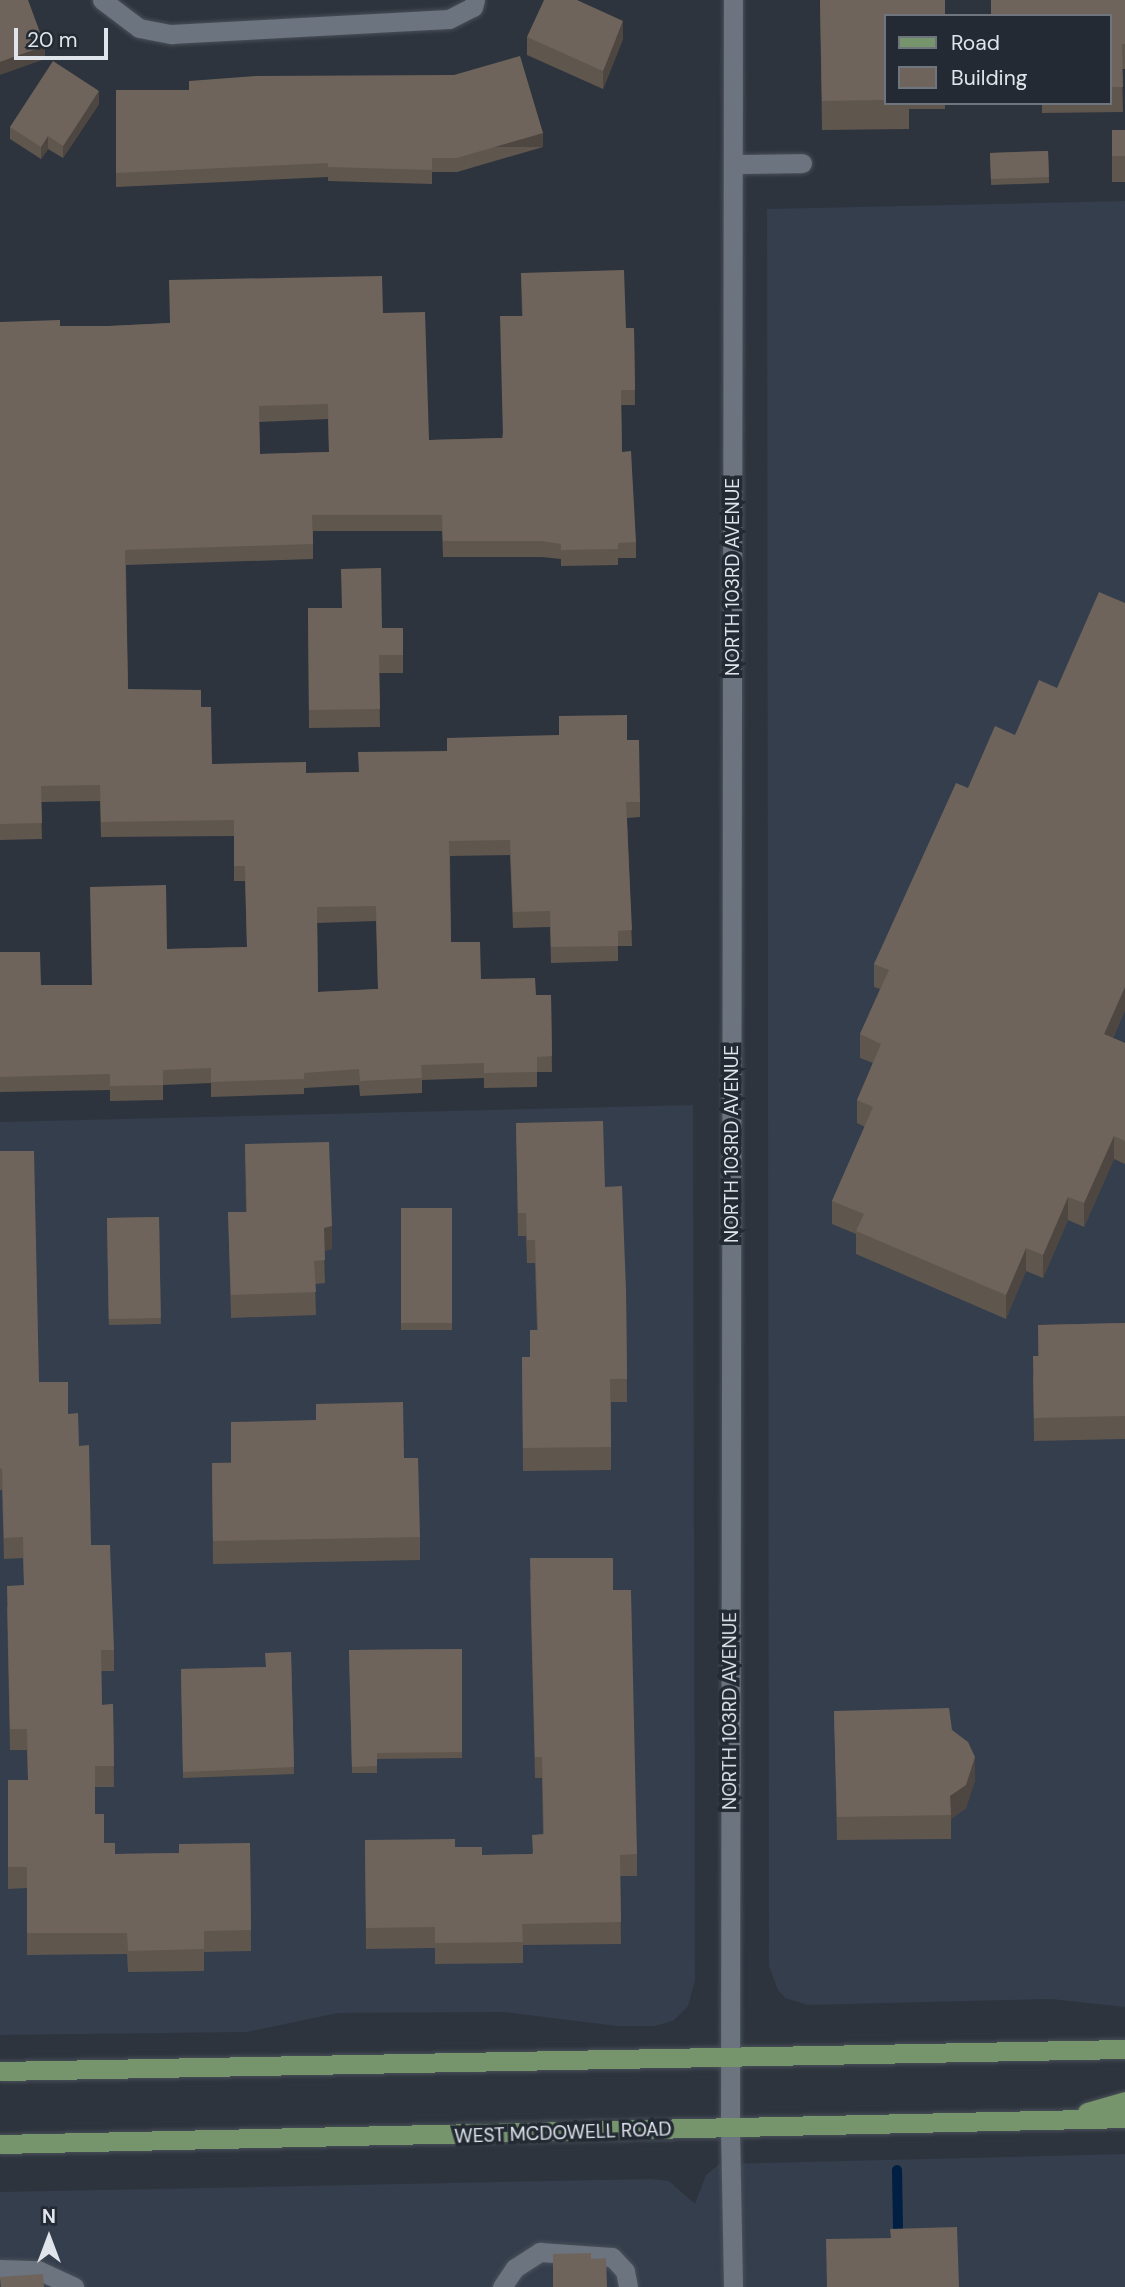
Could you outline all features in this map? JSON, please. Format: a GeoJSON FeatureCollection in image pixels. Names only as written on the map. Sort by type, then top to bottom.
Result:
{"type":"FeatureCollection","features":[{"type":"Feature","properties":{"kind":"main road"},"geometry":{"type":"LineString","coordinates":[[0,2071],[730,2059],[1125,2049]]}},
{"type":"Feature","properties":{"kind":"main road"},"geometry":{"type":"LineString","coordinates":[[1059,2120],[1125,2101]]}},
{"type":"Feature","properties":{"kind":"main road","name":"WEST MCDOWELL ROAD"},"geometry":{"type":"LineString","coordinates":[[0,2144],[1125,2118]]}},
{"type":"Feature","properties":{"kind":"street","name":"NORTH 103RD AVENUE"},"geometry":{"type":"LineString","coordinates":[[733,0],[730,2059],[733,2287]]}},
{"type":"Feature","properties":{"kind":"street"},"geometry":{"type":"LineString","coordinates":[[108,6],[139,28],[171,34],[449,19],[474,3]]}},
{"type":"Feature","properties":{"kind":"street"},"geometry":{"type":"LineString","coordinates":[[734,164],[802,163]]}},
{"type":"Feature","properties":{"kind":"street"},"geometry":{"type":"LineString","coordinates":[[502,2287],[527,2257],[540,2252],[567,2252],[611,2257],[625,2271],[628,2287]]}},
{"type":"Feature","properties":{"kind":"street"},"geometry":{"type":"LineString","coordinates":[[0,2269],[37,2270],[74,2287]]}},
{"type":"Feature","properties":{"kind":"shaded area"},"geometry":{"type":"Polygon","coordinates":[[[1125,201],[1125,2007],[1051,1999],[808,2005],[785,1998],[778,1990],[769,1966],[767,209],[1125,201]]]}},
{"type":"Feature","properties":{"kind":"shaded area"},"geometry":{"type":"Polygon","coordinates":[[[693,1105],[695,1980],[688,2006],[673,2021],[654,2026],[617,2026],[503,2012],[338,2013],[247,2032],[0,2035],[0,1122],[693,1105]]]}},
{"type":"Feature","properties":{"kind":"shaded area"},"geometry":{"type":"Polygon","coordinates":[[[1125,2154],[1125,2287],[0,2287],[0,2192],[651,2179],[669,2181],[695,2204],[706,2175],[719,2164],[1125,2154]]]}},
{"type":"Feature","properties":{"kind":"building"},"geometry":{"type":"Polygon","coordinates":[[[0,0],[28,0],[45,46],[0,62],[0,0]]]}},
{"type":"Feature","properties":{"kind":"building"},"geometry":{"type":"Polygon","coordinates":[[[544,0],[577,0],[623,21],[603,71],[527,37],[544,0]]]}},
{"type":"Feature","properties":{"kind":"building"},"geometry":{"type":"Polygon","coordinates":[[[820,0],[945,0],[945,14],[884,14],[884,100],[822,101],[820,0]]]}},
{"type":"Feature","properties":{"kind":"building"},"geometry":{"type":"Polygon","coordinates":[[[991,0],[1125,0],[1123,87],[1111,87],[1111,14],[991,14],[991,0]]]}},
{"type":"Feature","properties":{"kind":"building"},"geometry":{"type":"Polygon","coordinates":[[[520,56],[543,133],[457,158],[432,158],[432,170],[328,167],[328,163],[116,173],[116,90],[189,90],[189,81],[256,76],[454,75],[520,56]]]}},
{"type":"Feature","properties":{"kind":"building"},"geometry":{"type":"Polygon","coordinates":[[[53,61],[99,91],[63,146],[48,136],[41,147],[10,127],[53,61]]]}},
{"type":"Feature","properties":{"kind":"building"},"geometry":{"type":"Polygon","coordinates":[[[1112,130],[1125,130],[1125,156],[1112,156],[1112,130]]]}},
{"type":"Feature","properties":{"kind":"building"},"geometry":{"type":"Polygon","coordinates":[[[1048,151],[1049,177],[991,179],[990,153],[1048,151]]]}},
{"type":"Feature","properties":{"kind":"building"},"geometry":{"type":"Polygon","coordinates":[[[624,270],[626,328],[634,328],[635,390],[621,390],[622,452],[631,451],[636,542],[618,543],[618,549],[561,550],[561,544],[542,541],[443,541],[442,515],[312,515],[313,544],[125,550],[128,689],[201,690],[201,707],[211,707],[212,764],[306,762],[306,773],[359,772],[358,752],[447,751],[447,738],[559,735],[559,716],[627,715],[627,740],[639,740],[640,802],[626,802],[632,930],[618,931],[618,946],[551,947],[550,911],[513,912],[510,840],[449,841],[451,942],[480,942],[481,979],[535,978],[536,995],[551,995],[552,1056],[537,1057],[537,1072],[484,1073],[484,1063],[421,1065],[422,1078],[360,1081],[359,1069],[304,1073],[304,1079],[211,1082],[211,1068],[163,1070],[163,1085],[110,1086],[110,1074],[0,1077],[0,952],[40,952],[41,985],[92,985],[90,887],[166,885],[167,949],[247,947],[245,866],[234,866],[234,820],[101,822],[100,785],[41,786],[42,823],[0,824],[0,322],[60,320],[60,326],[170,323],[169,280],[382,276],[383,313],[425,312],[429,440],[503,438],[500,316],[523,316],[521,273],[624,270]],[[328,404],[259,406],[260,454],[329,452],[328,404]],[[376,906],[317,907],[318,992],[378,989],[376,906]]]}},
{"type":"Feature","properties":{"kind":"building"},"geometry":{"type":"Polygon","coordinates":[[[381,568],[382,628],[403,628],[403,655],[379,655],[380,709],[309,710],[308,608],[342,608],[341,569],[381,568]]]}},
{"type":"Feature","properties":{"kind":"building"},"geometry":{"type":"Polygon","coordinates":[[[1099,592],[1125,603],[1125,987],[1104,1034],[1125,1043],[1125,1141],[1114,1136],[1084,1203],[1068,1197],[1043,1255],[1026,1248],[1006,1295],[856,1231],[864,1214],[832,1201],[873,1107],[857,1100],[881,1044],[860,1034],[889,970],[874,964],[956,783],[968,788],[995,726],[1015,735],[1039,680],[1057,688],[1099,592]]]}},
{"type":"Feature","properties":{"kind":"building"},"geometry":{"type":"Polygon","coordinates":[[[603,1121],[605,1187],[622,1186],[626,1290],[627,1379],[610,1379],[611,1447],[523,1448],[522,1357],[530,1357],[530,1330],[538,1330],[535,1240],[527,1240],[526,1213],[518,1213],[516,1123],[603,1121]]]}},
{"type":"Feature","properties":{"kind":"building"},"geometry":{"type":"Polygon","coordinates":[[[329,1142],[332,1226],[324,1228],[325,1260],[314,1261],[316,1292],[231,1295],[228,1212],[247,1212],[245,1144],[329,1142]]]}},
{"type":"Feature","properties":{"kind":"building"},"geometry":{"type":"Polygon","coordinates":[[[0,1151],[34,1151],[39,1382],[68,1382],[68,1414],[78,1413],[79,1446],[89,1445],[91,1545],[110,1545],[114,1650],[101,1650],[102,1705],[113,1704],[114,1766],[95,1766],[95,1814],[104,1814],[104,1843],[115,1843],[115,1854],[179,1853],[179,1844],[250,1843],[251,1930],[204,1931],[204,1949],[128,1951],[127,1933],[27,1933],[27,1867],[8,1867],[8,1780],[28,1780],[27,1729],[10,1729],[7,1586],[24,1585],[23,1537],[4,1538],[2,1468],[0,1469],[0,1151]]]}},
{"type":"Feature","properties":{"kind":"building"},"geometry":{"type":"Polygon","coordinates":[[[401,1208],[452,1208],[452,1323],[401,1323],[401,1208]]]}},
{"type":"Feature","properties":{"kind":"building"},"geometry":{"type":"Polygon","coordinates":[[[159,1217],[161,1318],[109,1319],[107,1218],[159,1217]]]}},
{"type":"Feature","properties":{"kind":"building"},"geometry":{"type":"Polygon","coordinates":[[[1125,1323],[1125,1416],[1034,1418],[1033,1356],[1039,1356],[1038,1325],[1125,1323]]]}},
{"type":"Feature","properties":{"kind":"building"},"geometry":{"type":"Polygon","coordinates":[[[403,1402],[404,1458],[418,1458],[420,1537],[213,1541],[212,1463],[231,1463],[231,1422],[316,1420],[316,1404],[403,1402]]]}},
{"type":"Feature","properties":{"kind":"building"},"geometry":{"type":"Polygon","coordinates":[[[530,1558],[613,1558],[613,1590],[631,1590],[637,1854],[620,1855],[621,1922],[522,1924],[523,1942],[435,1943],[435,1927],[366,1928],[365,1840],[455,1839],[455,1847],[482,1847],[482,1855],[533,1854],[532,1835],[544,1834],[542,1757],[535,1757],[530,1558]]]}},
{"type":"Feature","properties":{"kind":"building"},"geometry":{"type":"Polygon","coordinates":[[[462,1649],[462,1752],[377,1753],[377,1766],[352,1767],[349,1650],[462,1649]]]}},
{"type":"Feature","properties":{"kind":"building"},"geometry":{"type":"Polygon","coordinates":[[[291,1652],[294,1767],[183,1772],[181,1669],[266,1667],[265,1653],[291,1652]]]}},
{"type":"Feature","properties":{"kind":"building"},"geometry":{"type":"Polygon","coordinates":[[[949,1708],[952,1730],[968,1742],[975,1757],[966,1785],[950,1796],[951,1815],[837,1817],[834,1711],[949,1708]]]}},
{"type":"Feature","properties":{"kind":"building"},"geometry":{"type":"Polygon","coordinates":[[[957,2227],[959,2287],[827,2287],[826,2239],[891,2238],[890,2229],[957,2227]]]}},
{"type":"Feature","properties":{"kind":"building"},"geometry":{"type":"Polygon","coordinates":[[[591,2253],[591,2259],[606,2258],[607,2287],[553,2287],[553,2254],[591,2253]]]}},
{"type":"Feature","properties":{"kind":"building"},"geometry":{"type":"Polygon","coordinates":[[[43,2274],[44,2287],[1,2287],[0,2277],[43,2274]]]}},
{"type":"Feature","properties":{"kind":"waterway"},"geometry":{"type":"LineString","coordinates":[[897,2170],[898,2227]]}}]}
